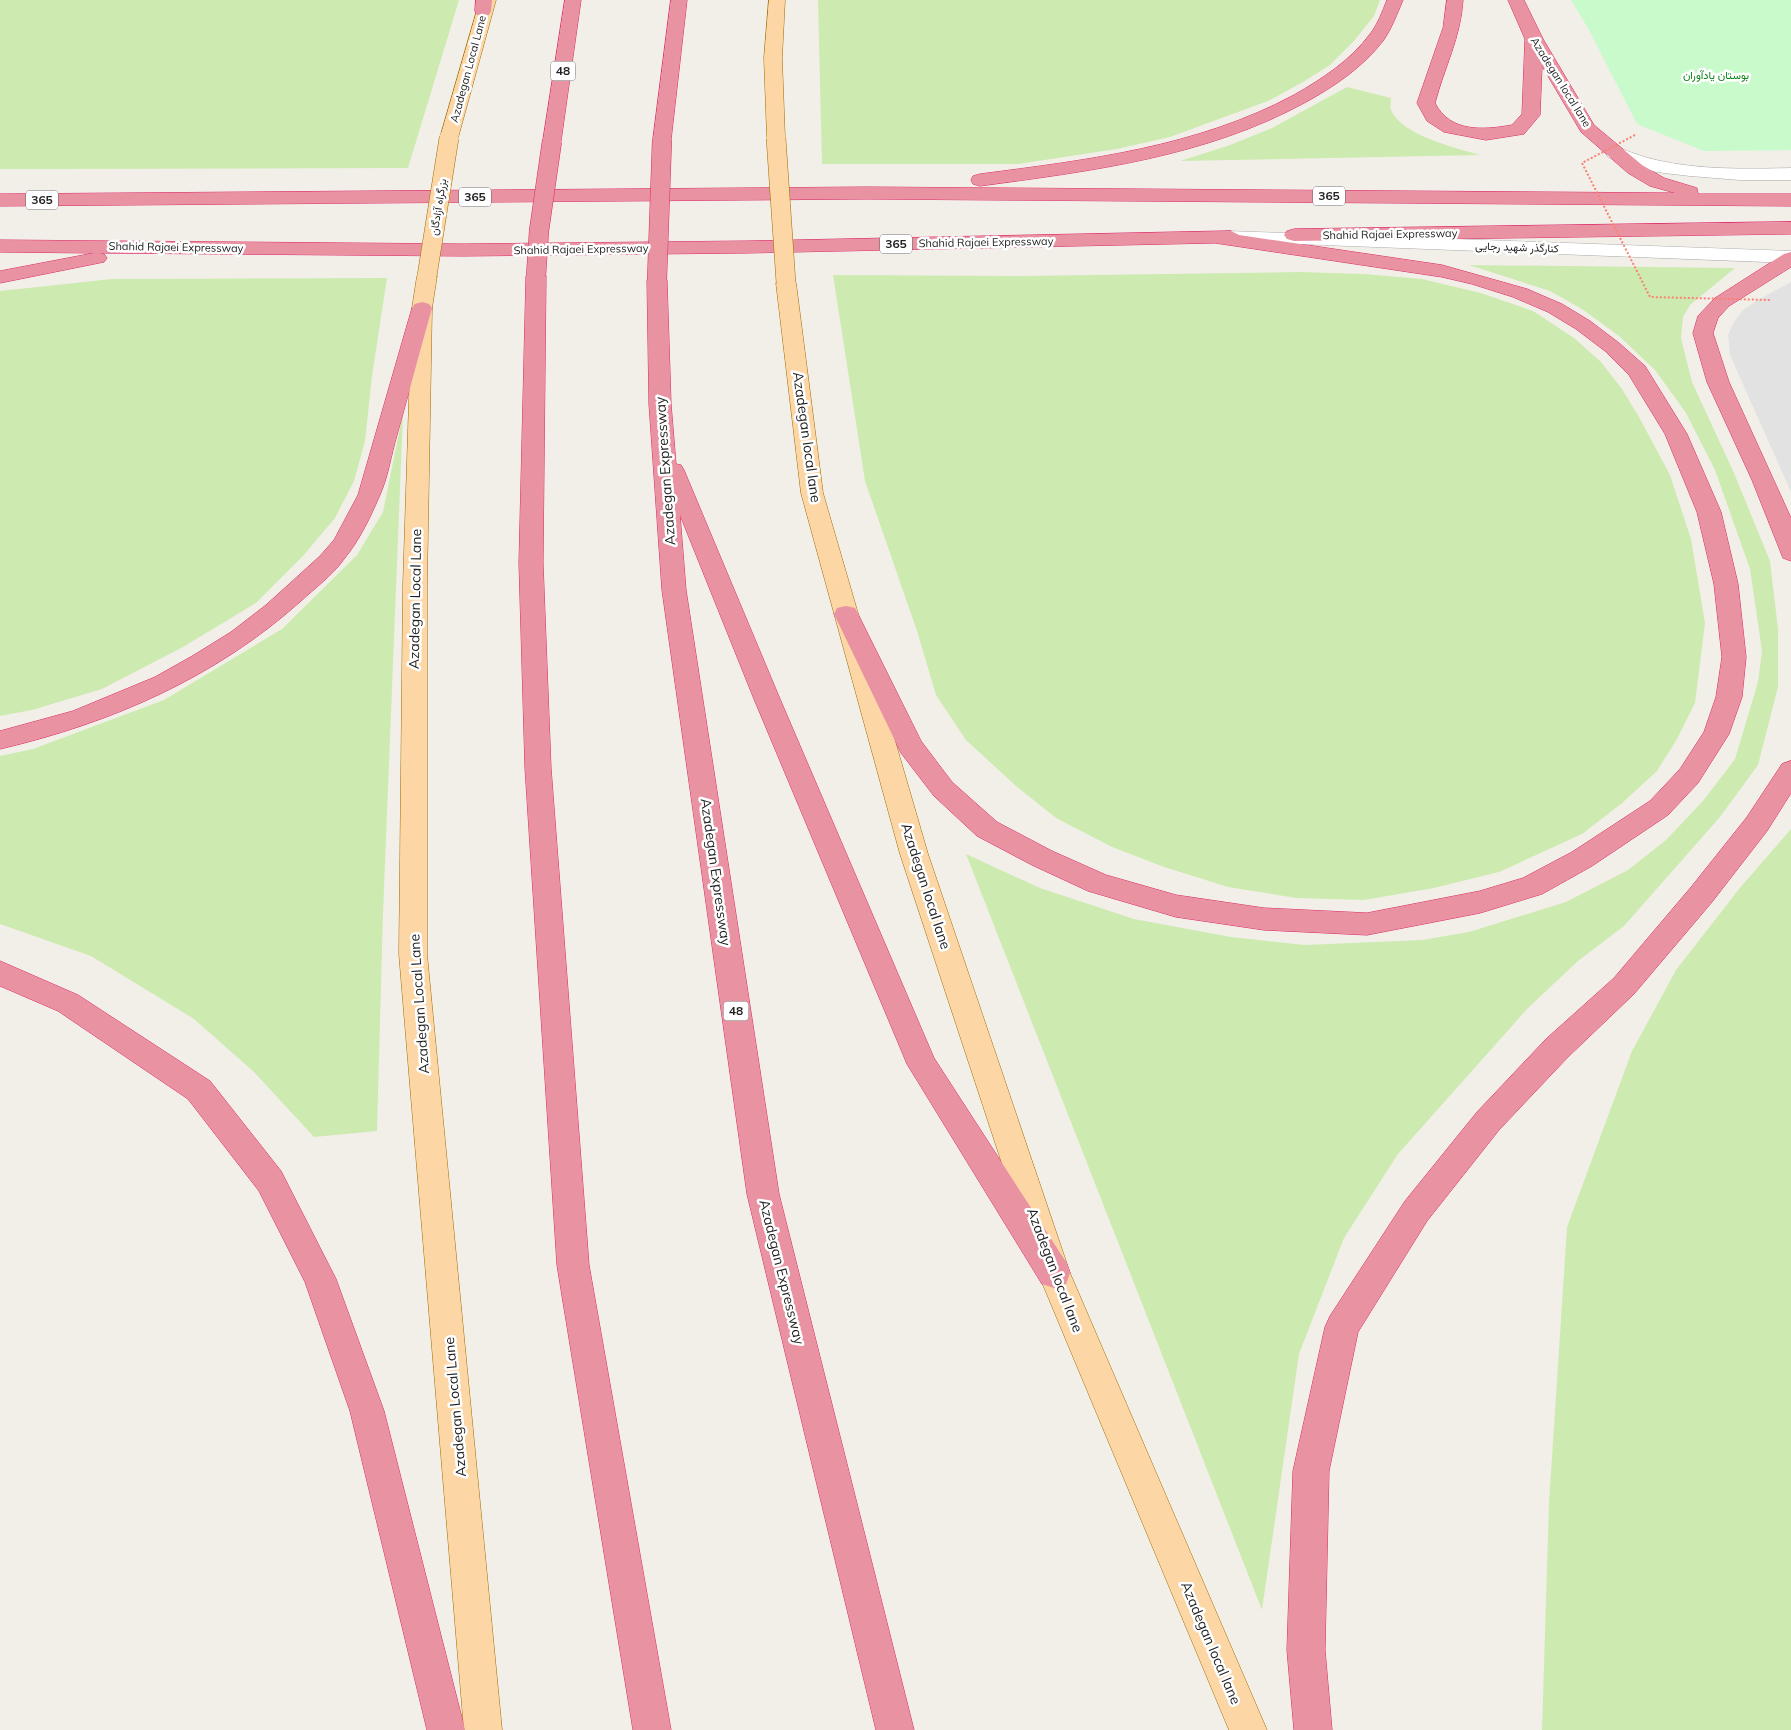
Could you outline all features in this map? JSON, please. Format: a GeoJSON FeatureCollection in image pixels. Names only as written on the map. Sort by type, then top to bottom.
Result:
{"type":"FeatureCollection","features":[{"type":"Feature","properties":{"kind":"highway","name":"48"},"geometry":{"type":"LineString","coordinates":[[573,0],[539,230],[536,276],[530,563],[538,768],[574,1265],[652,1730]]}},
{"type":"Feature","properties":{"kind":"highway","name":"Azadegan Expressway"},"geometry":{"type":"LineString","coordinates":[[679,0],[662,140],[657,280],[660,404],[674,590],[763,1194],[894,1730]]}},
{"type":"Feature","properties":{"kind":"highway"},"geometry":{"type":"LineString","coordinates":[[867,193],[1092,165],[1159,152],[1216,135],[1264,117],[1304,97],[1338,76],[1364,52],[1383,28],[1395,0]]}},
{"type":"Feature","properties":{"kind":"highway"},"geometry":{"type":"LineString","coordinates":[[1455,0],[1455,20],[1444,54],[1431,80],[1426,103],[1433,117],[1450,128],[1486,135],[1518,130],[1531,115],[1534,39]]}},
{"type":"Feature","properties":{"kind":"highway","name":"Azadegan local lane"},"geometry":{"type":"LineString","coordinates":[[1516,0],[1534,39],[1587,128],[1615,153],[1657,182],[1728,201]]}},
{"type":"Feature","properties":{"kind":"highway"},"geometry":{"type":"LineString","coordinates":[[0,186],[84,200]]}},
{"type":"Feature","properties":{"kind":"highway","name":"365"},"geometry":{"type":"LineString","coordinates":[[0,200],[867,193],[1791,200]]}},
{"type":"Feature","properties":{"kind":"highway","name":"Shahid Rajaei Expressway"},"geometry":{"type":"LineString","coordinates":[[0,246],[463,250],[748,247],[1213,237],[1791,228]]}},
{"type":"Feature","properties":{"kind":"highway"},"geometry":{"type":"LineString","coordinates":[[846,614],[910,746],[943,789],[987,829],[1042,858],[1098,883],[1176,906],[1264,919],[1367,924],[1480,902],[1532,886],[1582,859],[1659,808],[1689,776],[1716,734],[1729,697],[1734,656],[1726,584],[1709,512],[1676,434],[1637,371],[1612,347],[1583,325],[1554,308],[1520,293],[1479,280],[1442,271],[1213,237]]}},
{"type":"Feature","properties":{"kind":"highway"},"geometry":{"type":"LineString","coordinates":[[0,277],[154,246]]}},
{"type":"Feature","properties":{"kind":"highway"},"geometry":{"type":"LineString","coordinates":[[1791,257],[1722,302],[1708,316],[1703,333],[1718,382],[1781,522],[1791,553]]}},
{"type":"Feature","properties":{"kind":"highway"},"geometry":{"type":"LineString","coordinates":[[0,740],[40,732],[104,708],[183,672],[245,634],[290,599],[335,555],[357,521],[369,495],[422,308]]}},
{"type":"Feature","properties":{"kind":"highway"},"geometry":{"type":"LineString","coordinates":[[664,446],[922,1064],[1054,1273]]}},
{"type":"Feature","properties":{"kind":"highway"},"geometry":{"type":"LineString","coordinates":[[1313,1730],[1306,1650],[1311,1471],[1342,1327],[1416,1211],[1488,1121],[1557,1048],[1624,986],[1702,894],[1757,824],[1791,771]]}},
{"type":"Feature","properties":{"kind":"highway"},"geometry":{"type":"LineString","coordinates":[[0,973],[68,1003],[199,1090],[270,1181],[320,1279],[367,1410],[446,1730]]}},
{"type":"Feature","properties":{"kind":"main road","name":"Azadegan local lane"},"geometry":{"type":"LineString","coordinates":[[777,0],[772,58],[786,283],[812,493],[914,854],[1054,1273],[1248,1730]]}},
{"type":"Feature","properties":{"kind":"main road","name":"Azadegan Local Lane"},"geometry":{"type":"LineString","coordinates":[[449,138],[485,4]]}},
{"type":"Feature","properties":{"kind":"main road","name":"بزرگراه آزادگان"},"geometry":{"type":"LineString","coordinates":[[427,276],[449,138]]}},
{"type":"Feature","properties":{"kind":"main road","name":"Azadegan Local Lane"},"geometry":{"type":"LineString","coordinates":[[427,276],[422,308],[414,585],[413,954],[483,1730]]}},
{"type":"Feature","properties":{"kind":"street"},"geometry":{"type":"LineString","coordinates":[[1615,153],[1654,165],[1724,175],[1791,174]]}},
{"type":"Feature","properties":{"kind":"street","name":"کنارگذر شهید رجایی"},"geometry":{"type":"LineString","coordinates":[[1213,237],[1791,257]]}},
{"type":"Feature","properties":{"kind":"path"},"geometry":{"type":"LineString","coordinates":[[1635,135],[1582,163],[1650,297],[1770,300]]}},
{"type":"Feature","properties":{"kind":"green space"},"geometry":{"type":"Polygon","coordinates":[[[0,0],[459,0],[408,168],[0,169],[0,0]]]}},
{"type":"Feature","properties":{"kind":"green space"},"geometry":{"type":"Polygon","coordinates":[[[818,0],[1380,0],[1374,16],[1354,41],[1330,65],[1268,101],[1170,137],[1117,149],[1018,164],[822,164],[818,0]]]}},
{"type":"Feature","properties":{"kind":"green space","name":"بوستان یادآوران"},"geometry":{"type":"Polygon","coordinates":[[[1571,0],[1791,0],[1791,150],[1704,151],[1637,124],[1588,28],[1571,0]]]}},
{"type":"Feature","properties":{"kind":"green space"},"geometry":{"type":"Polygon","coordinates":[[[1347,87],[1391,98],[1391,110],[1406,127],[1430,139],[1480,155],[1180,161],[1230,145],[1272,128],[1347,87]]]}},
{"type":"Feature","properties":{"kind":"green space"},"geometry":{"type":"Polygon","coordinates":[[[1469,265],[1735,268],[1690,305],[1683,317],[1681,338],[1692,382],[1734,473],[1770,561],[1778,629],[1778,687],[1758,765],[1720,817],[1624,926],[1578,961],[1528,1008],[1398,1154],[1344,1238],[1299,1354],[1262,1610],[966,854],[1040,888],[1134,919],[1231,937],[1305,945],[1422,940],[1469,932],[1566,902],[1628,870],[1666,840],[1703,801],[1735,759],[1758,682],[1762,651],[1750,569],[1715,470],[1686,413],[1655,370],[1619,336],[1582,309],[1550,291],[1469,265]]]}},
{"type":"Feature","properties":{"kind":"green space"},"geometry":{"type":"Polygon","coordinates":[[[1300,272],[1364,274],[1422,279],[1481,293],[1533,311],[1574,338],[1601,362],[1622,389],[1670,475],[1691,539],[1705,623],[1695,703],[1677,739],[1657,771],[1621,804],[1582,834],[1499,872],[1434,888],[1364,900],[1296,898],[1228,887],[1164,867],[1112,847],[1056,818],[1016,786],[966,740],[936,695],[917,631],[865,481],[833,275],[1022,276],[1300,272]]]}},
{"type":"Feature","properties":{"kind":"green space"},"geometry":{"type":"Polygon","coordinates":[[[387,278],[372,376],[365,441],[354,481],[335,518],[303,556],[256,603],[183,647],[102,689],[32,710],[0,716],[0,291],[112,279],[387,278]]]}},
{"type":"Feature","properties":{"kind":"green space"},"geometry":{"type":"Polygon","coordinates":[[[403,413],[383,914],[377,1131],[314,1137],[254,1072],[194,1019],[91,956],[0,924],[0,756],[33,749],[164,700],[282,629],[357,555],[383,512],[403,413]]]}},
{"type":"Feature","properties":{"kind":"green space"},"geometry":{"type":"Polygon","coordinates":[[[1791,829],[1791,1730],[1542,1730],[1549,1503],[1567,1227],[1632,1051],[1676,970],[1739,889],[1791,829]]]}},
{"type":"Feature","properties":{"kind":"shaded area"},"geometry":{"type":"Polygon","coordinates":[[[1791,282],[1791,492],[1730,355],[1728,335],[1734,322],[1743,310],[1791,282]]]}}]}
